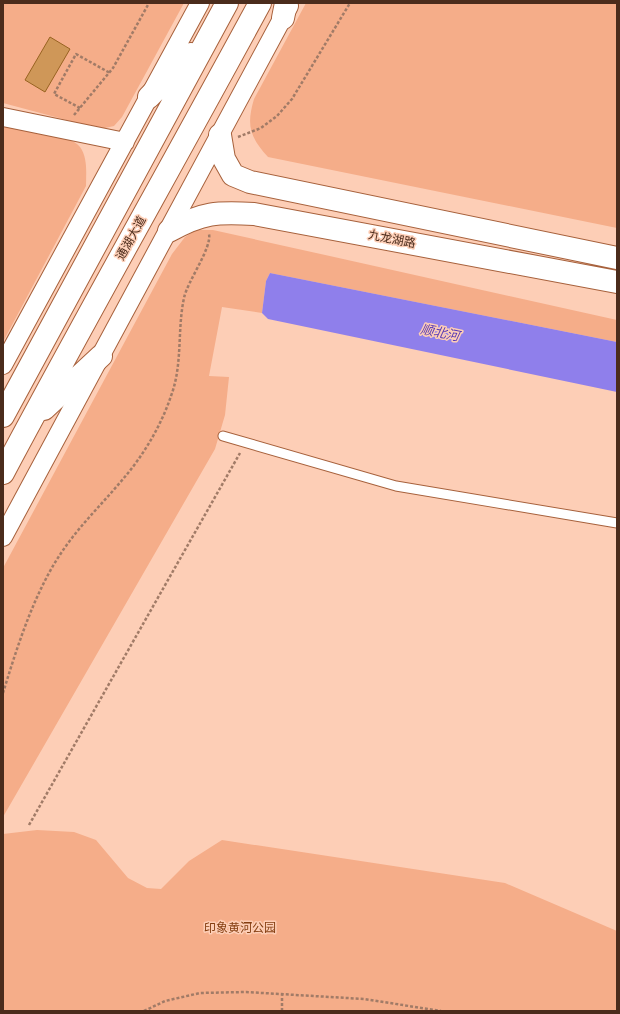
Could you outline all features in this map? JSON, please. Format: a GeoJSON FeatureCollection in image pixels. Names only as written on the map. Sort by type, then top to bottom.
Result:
{"type":"FeatureCollection","features":[{"type":"Feature","properties":{"kind":"main road"},"geometry":{"type":"LineString","coordinates":[[3,416],[227,3]]}},
{"type":"Feature","properties":{"kind":"main road","name":"通湖大道"},"geometry":{"type":"LineString","coordinates":[[3,473],[260,3]]}},
{"type":"Feature","properties":{"kind":"main road"},"geometry":{"type":"LineString","coordinates":[[149,96],[211,32]]}},
{"type":"Feature","properties":{"kind":"main road"},"geometry":{"type":"LineString","coordinates":[[227,137],[224,159],[233,175],[250,182],[617,258]]}},
{"type":"Feature","properties":{"kind":"main road","name":"九龙湖路"},"geometry":{"type":"LineString","coordinates":[[169,230],[203,216],[228,212],[254,214],[617,282]]}},
{"type":"Feature","properties":{"kind":"main road"},"geometry":{"type":"LineString","coordinates":[[30,422],[101,356]]}},
{"type":"Feature","properties":{"kind":"street"},"geometry":{"type":"LineString","coordinates":[[4,362],[200,3]]}},
{"type":"Feature","properties":{"kind":"street"},"geometry":{"type":"LineString","coordinates":[[3,537],[169,230],[227,137],[287,8]]}},
{"type":"Feature","properties":{"kind":"street"},"geometry":{"type":"LineString","coordinates":[[3,118],[125,142]]}},
{"type":"Feature","properties":{"kind":"lane"},"geometry":{"type":"LineString","coordinates":[[223,436],[396,486],[617,524]]}},
{"type":"Feature","properties":{"kind":"path"},"geometry":{"type":"LineString","coordinates":[[62,129],[110,73],[149,3]]}},
{"type":"Feature","properties":{"kind":"path"},"geometry":{"type":"LineString","coordinates":[[227,137],[261,128],[278,116],[292,99],[350,3]]}},
{"type":"Feature","properties":{"kind":"path"},"geometry":{"type":"LineString","coordinates":[[80,108],[54,94],[76,54],[110,73]]}},
{"type":"Feature","properties":{"kind":"path"},"geometry":{"type":"LineString","coordinates":[[3,692],[15,654],[45,581],[66,547],[124,478],[143,452],[163,416],[172,396],[178,370],[184,297],[208,245],[210,236],[203,216]]}},
{"type":"Feature","properties":{"kind":"path"},"geometry":{"type":"LineString","coordinates":[[29,825],[246,442]]}},
{"type":"Feature","properties":{"kind":"path"},"geometry":{"type":"LineString","coordinates":[[144,1011],[165,1001],[200,993],[282,994],[364,999],[441,1011]]}},
{"type":"Feature","properties":{"kind":"path"},"geometry":{"type":"LineString","coordinates":[[282,994],[282,1011]]}},
{"type":"Feature","properties":{"kind":"green space"},"geometry":{"type":"Polygon","coordinates":[[[3,3],[184,3],[122,117],[114,126],[100,129],[3,103],[3,3]]]}},
{"type":"Feature","properties":{"kind":"green space"},"geometry":{"type":"Polygon","coordinates":[[[306,3],[617,3],[617,228],[268,157],[257,143],[251,131],[250,117],[254,99],[306,3]]]}},
{"type":"Feature","properties":{"kind":"green space"},"geometry":{"type":"Polygon","coordinates":[[[3,126],[56,135],[75,142],[83,151],[86,171],[86,186],[3,342],[3,126]]]}},
{"type":"Feature","properties":{"kind":"green space"},"geometry":{"type":"Polygon","coordinates":[[[196,230],[213,230],[617,320],[617,342],[270,273],[266,281],[262,313],[222,307],[209,376],[229,377],[225,415],[215,449],[3,817],[3,568],[172,254],[185,237],[196,230]]]}},
{"type":"Feature","properties":{"kind":"green space","name":"印象黄河公园"},"geometry":{"type":"Polygon","coordinates":[[[37,830],[74,832],[96,840],[128,878],[147,888],[161,889],[189,861],[222,840],[505,883],[617,931],[617,1011],[3,1011],[3,834],[37,830]]]}},
{"type":"Feature","properties":{"kind":"water","name":"顺北河"},"geometry":{"type":"Polygon","coordinates":[[[270,273],[617,342],[617,392],[268,319],[262,313],[266,281],[270,273]]]}},
{"type":"Feature","properties":{"kind":"building"},"geometry":{"type":"Polygon","coordinates":[[[50,37],[70,49],[45,92],[25,80],[50,37]]]}}]}
